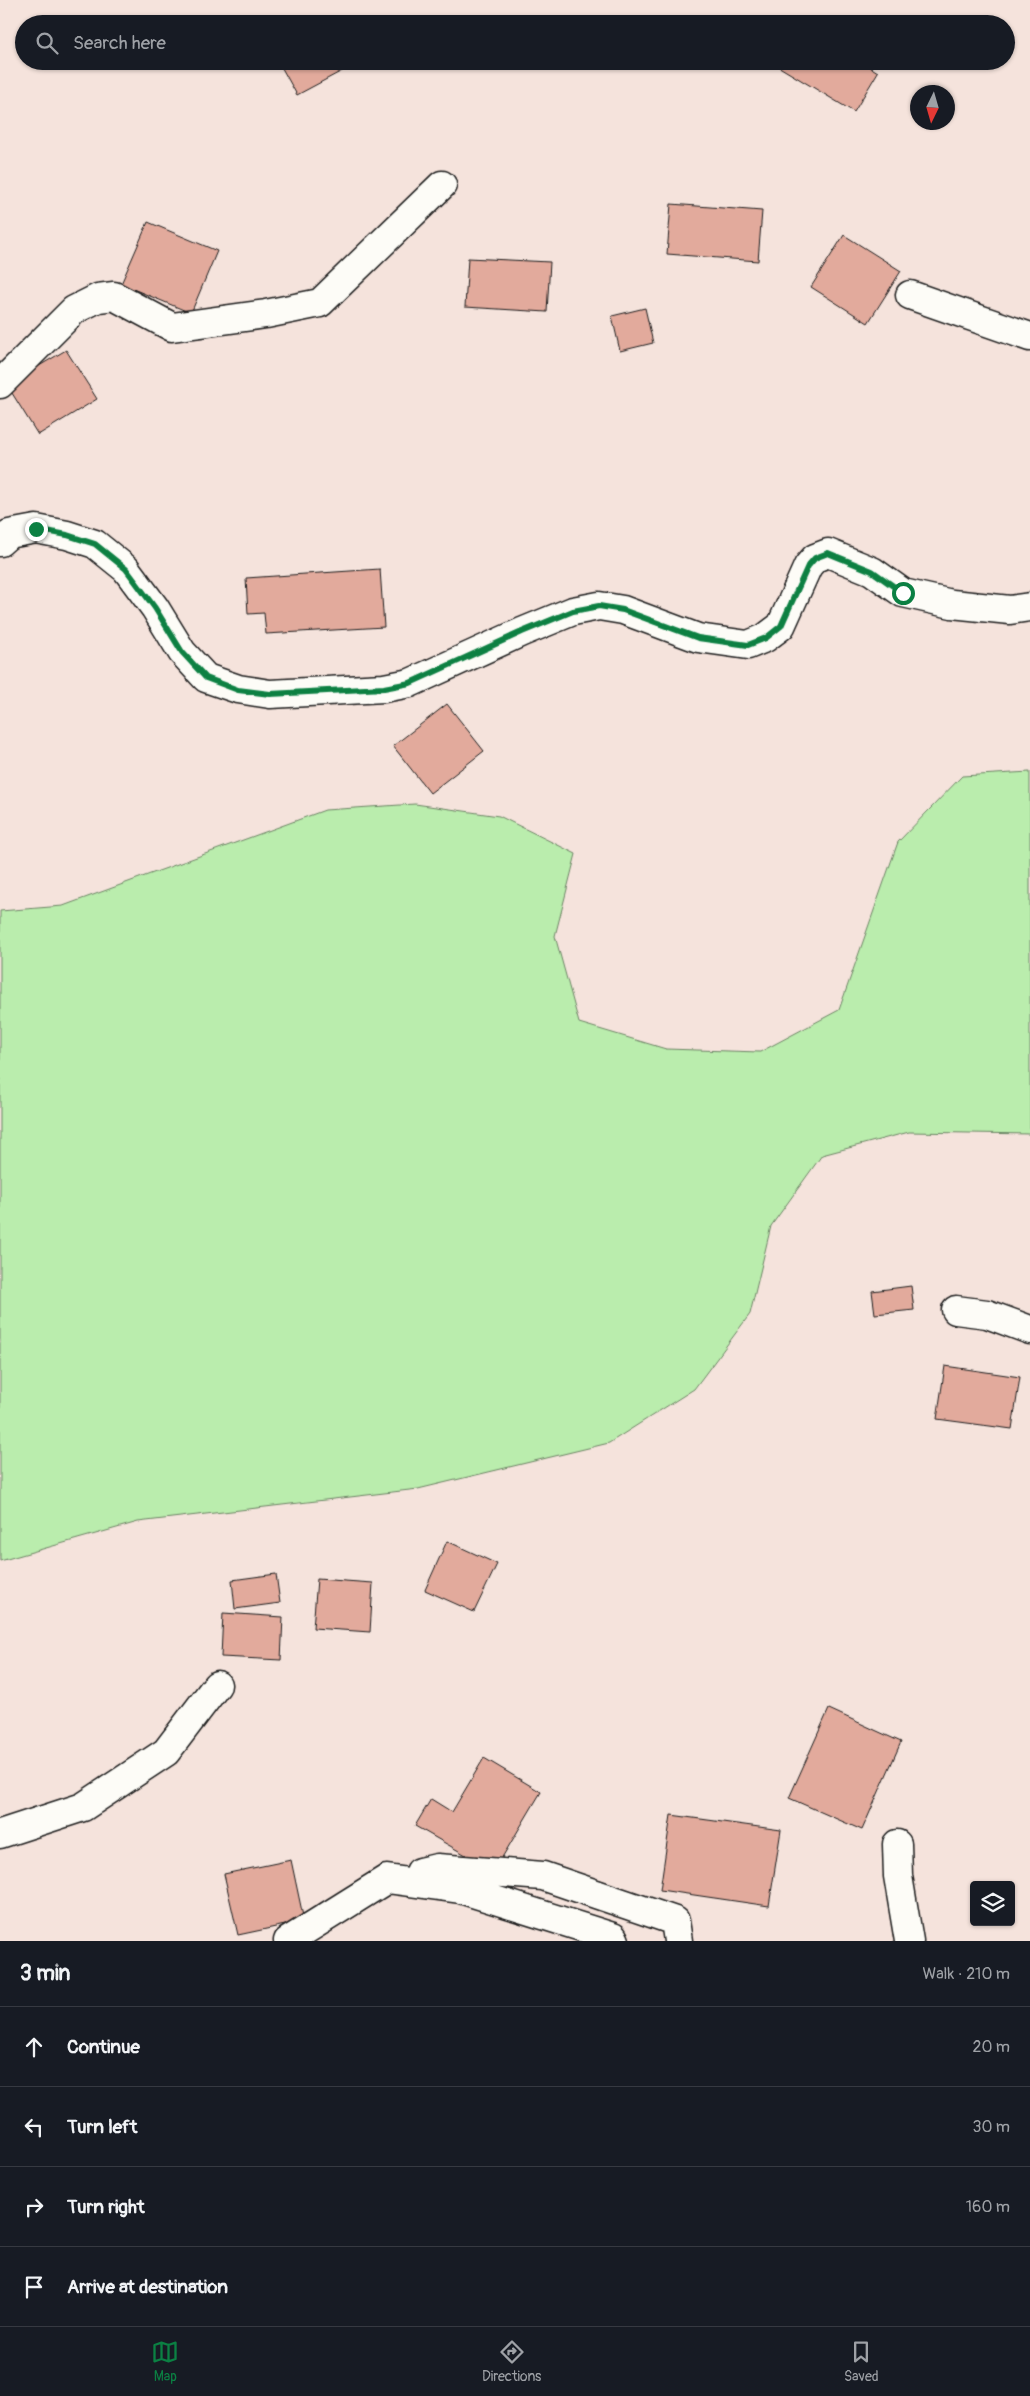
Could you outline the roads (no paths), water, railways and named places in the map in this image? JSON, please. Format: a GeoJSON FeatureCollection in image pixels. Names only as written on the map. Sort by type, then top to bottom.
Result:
{"type":"FeatureCollection","features":[{"type":"Feature","properties":{"kind":"street"},"geometry":{"type":"LineString","coordinates":[[0,384],[74,310],[98,298],[114,296],[172,327],[266,314],[320,303],[442,185]]}},
{"type":"Feature","properties":{"kind":"street"},"geometry":{"type":"LineString","coordinates":[[910,295],[1030,337]]}},
{"type":"Feature","properties":{"kind":"street"},"geometry":{"type":"LineString","coordinates":[[0,542],[9,534],[36,529],[67,535],[95,544],[126,569],[155,608],[182,652],[206,678],[238,690],[270,694],[384,688],[410,683],[573,611],[599,606],[623,610],[698,638],[748,645],[766,638],[781,626],[808,566],[815,558],[828,553],[872,571],[903,593],[952,604],[1010,610],[1030,607]]}},
{"type":"Feature","properties":{"kind":"street"},"geometry":{"type":"LineString","coordinates":[[956,1310],[987,1314],[1030,1330]]}},
{"type":"Feature","properties":{"kind":"street"},"geometry":{"type":"LineString","coordinates":[[0,1834],[83,1806],[166,1752],[217,1685]]}},
{"type":"Feature","properties":{"kind":"street"},"geometry":{"type":"LineString","coordinates":[[897,1844],[898,1876],[909,1941]]}},
{"type":"Feature","properties":{"kind":"street"},"geometry":{"type":"LineString","coordinates":[[288,1941],[387,1879],[436,1868],[543,1876],[675,1922],[678,1941]]}},
{"type":"Feature","properties":{"kind":"street"},"geometry":{"type":"LineString","coordinates":[[387,1879],[460,1889],[613,1937],[615,1941]]}}]}
